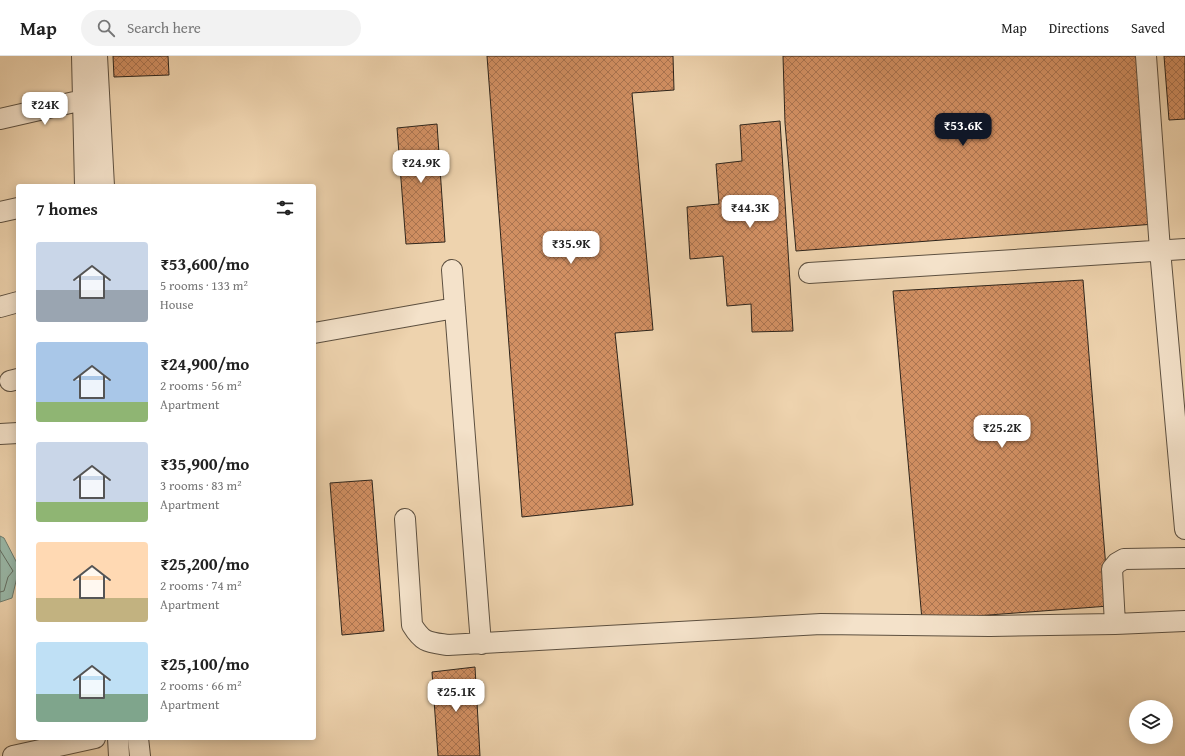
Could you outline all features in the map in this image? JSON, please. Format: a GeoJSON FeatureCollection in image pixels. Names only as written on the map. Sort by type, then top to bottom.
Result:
{"type":"FeatureCollection","features":[{"type":"Feature","properties":{"kind":"street"},"geometry":{"type":"LineString","coordinates":[[82,56],[85,184]]}},
{"type":"Feature","properties":{"kind":"street"},"geometry":{"type":"LineString","coordinates":[[97,56],[104,184]]}},
{"type":"Feature","properties":{"kind":"street"},"geometry":{"type":"LineString","coordinates":[[1146,56],[1160,250],[1185,529]]}},
{"type":"Feature","properties":{"kind":"street"},"geometry":{"type":"LineString","coordinates":[[0,119],[83,100]]}},
{"type":"Feature","properties":{"kind":"street"},"geometry":{"type":"LineString","coordinates":[[0,212],[16,208]]}},
{"type":"Feature","properties":{"kind":"street"},"geometry":{"type":"LineString","coordinates":[[809,273],[1185,249]]}},
{"type":"Feature","properties":{"kind":"street"},"geometry":{"type":"LineString","coordinates":[[452,270],[481,644]]}},
{"type":"Feature","properties":{"kind":"street"},"geometry":{"type":"LineString","coordinates":[[0,307],[16,303]]}},
{"type":"Feature","properties":{"kind":"street"},"geometry":{"type":"LineString","coordinates":[[316,333],[455,308]]}},
{"type":"Feature","properties":{"kind":"street"},"geometry":{"type":"LineString","coordinates":[[0,434],[16,433]]}},
{"type":"Feature","properties":{"kind":"street"},"geometry":{"type":"LineString","coordinates":[[405,519],[412,625],[418,636],[428,642],[448,645],[820,624],[990,626],[1115,624],[1185,621]]}},
{"type":"Feature","properties":{"kind":"street"},"geometry":{"type":"LineString","coordinates":[[1115,624],[1112,569],[1117,563],[1124,559],[1185,558]]}},
{"type":"Feature","properties":{"kind":"street"},"geometry":{"type":"LineString","coordinates":[[13,756],[86,740]]}},
{"type":"Feature","properties":{"kind":"street"},"geometry":{"type":"LineString","coordinates":[[118,740],[119,756]]}},
{"type":"Feature","properties":{"kind":"street"},"geometry":{"type":"LineString","coordinates":[[138,740],[140,756]]}},
{"type":"Feature","properties":{"kind":"water"},"geometry":{"type":"Polygon","coordinates":[[[0,536],[4,538],[16,561],[16,581],[12,598],[0,602],[0,536]]]}},
{"type":"Feature","properties":{"kind":"building"},"geometry":{"type":"Polygon","coordinates":[[[113,56],[168,56],[169,75],[114,77],[113,56]]]}},
{"type":"Feature","properties":{"kind":"building"},"geometry":{"type":"Polygon","coordinates":[[[487,56],[673,56],[674,90],[632,93],[653,330],[615,333],[633,505],[522,517],[487,56]]]}},
{"type":"Feature","properties":{"kind":"building"},"geometry":{"type":"Polygon","coordinates":[[[783,56],[1139,56],[1155,224],[796,251],[785,123],[783,56]]]}},
{"type":"Feature","properties":{"kind":"building"},"geometry":{"type":"Polygon","coordinates":[[[1164,56],[1185,56],[1185,119],[1169,120],[1164,56]]]}},
{"type":"Feature","properties":{"kind":"building"},"geometry":{"type":"Polygon","coordinates":[[[780,121],[793,331],[752,332],[751,304],[727,306],[723,256],[690,259],[687,207],[719,204],[716,164],[742,161],[740,125],[780,121]]]}},
{"type":"Feature","properties":{"kind":"building"},"geometry":{"type":"Polygon","coordinates":[[[437,124],[445,242],[406,244],[397,128],[437,124]]]}},
{"type":"Feature","properties":{"kind":"building"},"geometry":{"type":"Polygon","coordinates":[[[1083,280],[1109,606],[922,620],[893,291],[1083,280]]]}},
{"type":"Feature","properties":{"kind":"building"},"geometry":{"type":"Polygon","coordinates":[[[372,480],[384,631],[342,635],[330,483],[372,480]]]}},
{"type":"Feature","properties":{"kind":"building"},"geometry":{"type":"Polygon","coordinates":[[[475,667],[480,756],[438,756],[432,672],[475,667]]]}}]}
